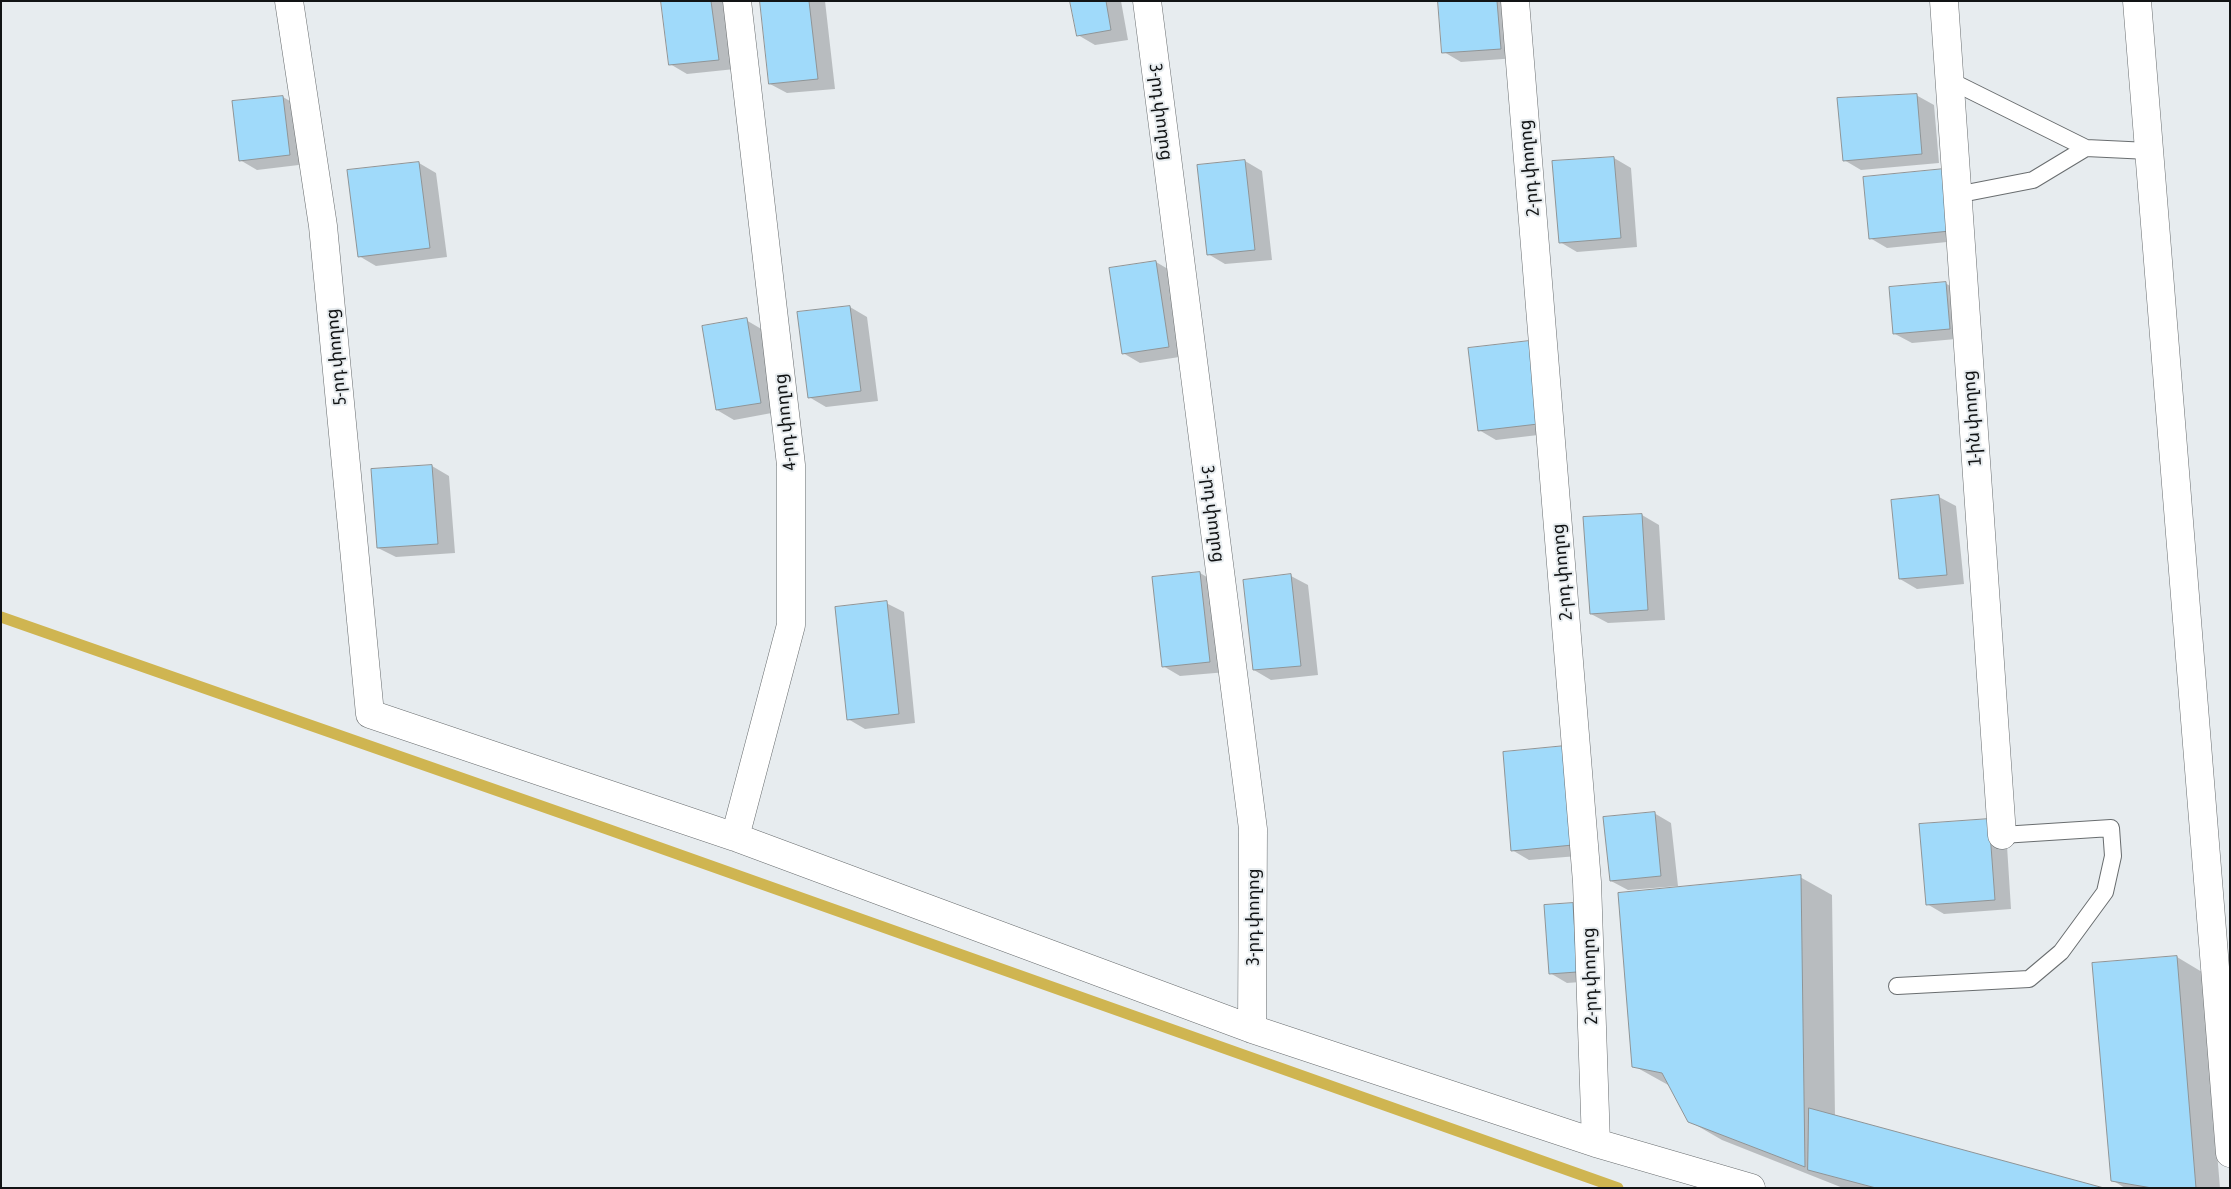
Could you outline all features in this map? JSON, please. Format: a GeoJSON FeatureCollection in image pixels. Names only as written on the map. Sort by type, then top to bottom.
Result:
{"type":"FeatureCollection","features":[{"type":"Feature","properties":{"kind":"street","name":"5-րդ փողոց"},"geometry":{"type":"LineString","coordinates":[[288,1],[323,226],[370,714],[735,837]]}},
{"type":"Feature","properties":{"kind":"street","name":"4-րդ փողոց"},"geometry":{"type":"LineString","coordinates":[[735,837],[791,625],[791,465],[736,1]]}},
{"type":"Feature","properties":{"kind":"street","name":"3-րդ փողոց"},"geometry":{"type":"LineString","coordinates":[[1147,1],[1253,829],[1252,1029]]}},
{"type":"Feature","properties":{"kind":"street","name":"2-րդ փողոց"},"geometry":{"type":"LineString","coordinates":[[1515,1],[1587,882],[1596,1143]]}},
{"type":"Feature","properties":{"kind":"street","name":"1-ին փողոց"},"geometry":{"type":"LineString","coordinates":[[1944,1],[2002,835]]}},
{"type":"Feature","properties":{"kind":"street"},"geometry":{"type":"LineString","coordinates":[[2137,1],[2230,1153]]}},
{"type":"Feature","properties":{"kind":"street"},"geometry":{"type":"LineString","coordinates":[[735,837],[1252,1029],[1596,1143],[1751,1188]]}},
{"type":"Feature","properties":{"kind":"lane"},"geometry":{"type":"LineString","coordinates":[[1949,80],[2086,148],[2149,151]]}},
{"type":"Feature","properties":{"kind":"lane"},"geometry":{"type":"LineString","coordinates":[[1956,195],[2033,180],[2086,148]]}},
{"type":"Feature","properties":{"kind":"lane"},"geometry":{"type":"LineString","coordinates":[[1897,986],[2029,980],[2061,952],[2106,892],[2113,856],[2111,828],[2002,835]]}},
{"type":"Feature","properties":{"kind":"building"},"geometry":{"type":"Polygon","coordinates":[[[661,1],[711,1],[719,60],[669,65],[661,1]]]}},
{"type":"Feature","properties":{"kind":"building"},"geometry":{"type":"Polygon","coordinates":[[[760,1],[809,1],[818,79],[769,84],[760,1]]]}},
{"type":"Feature","properties":{"kind":"building"},"geometry":{"type":"Polygon","coordinates":[[[1070,1],[1106,1],[1111,30],[1077,36],[1070,1]]]}},
{"type":"Feature","properties":{"kind":"building"},"geometry":{"type":"Polygon","coordinates":[[[1438,1],[1497,1],[1501,49],[1442,53],[1438,1]]]}},
{"type":"Feature","properties":{"kind":"building"},"geometry":{"type":"Polygon","coordinates":[[[1917,94],[1922,154],[1843,161],[1837,98],[1917,94]]]}},
{"type":"Feature","properties":{"kind":"building"},"geometry":{"type":"Polygon","coordinates":[[[283,96],[290,155],[239,161],[232,101],[283,96]]]}},
{"type":"Feature","properties":{"kind":"building"},"geometry":{"type":"Polygon","coordinates":[[[1614,157],[1621,238],[1559,243],[1552,161],[1614,157]]]}},
{"type":"Feature","properties":{"kind":"building"},"geometry":{"type":"Polygon","coordinates":[[[1245,160],[1255,250],[1207,255],[1197,165],[1245,160]]]}},
{"type":"Feature","properties":{"kind":"building"},"geometry":{"type":"Polygon","coordinates":[[[419,162],[430,248],[358,257],[347,170],[419,162]]]}},
{"type":"Feature","properties":{"kind":"building"},"geometry":{"type":"Polygon","coordinates":[[[1944,169],[1950,231],[1869,239],[1863,177],[1944,169]]]}},
{"type":"Feature","properties":{"kind":"building"},"geometry":{"type":"Polygon","coordinates":[[[1156,261],[1169,347],[1122,354],[1109,268],[1156,261]]]}},
{"type":"Feature","properties":{"kind":"building"},"geometry":{"type":"Polygon","coordinates":[[[1946,282],[1950,329],[1893,334],[1889,287],[1946,282]]]}},
{"type":"Feature","properties":{"kind":"building"},"geometry":{"type":"Polygon","coordinates":[[[850,306],[861,391],[808,398],[797,312],[850,306]]]}},
{"type":"Feature","properties":{"kind":"building"},"geometry":{"type":"Polygon","coordinates":[[[747,318],[761,403],[716,410],[702,326],[747,318]]]}},
{"type":"Feature","properties":{"kind":"building"},"geometry":{"type":"Polygon","coordinates":[[[1529,341],[1538,424],[1478,431],[1468,348],[1529,341]]]}},
{"type":"Feature","properties":{"kind":"building"},"geometry":{"type":"Polygon","coordinates":[[[432,465],[438,544],[377,548],[371,469],[432,465]]]}},
{"type":"Feature","properties":{"kind":"building"},"geometry":{"type":"Polygon","coordinates":[[[1939,495],[1947,575],[1899,579],[1891,500],[1939,495]]]}},
{"type":"Feature","properties":{"kind":"building"},"geometry":{"type":"Polygon","coordinates":[[[1642,514],[1648,610],[1590,614],[1583,517],[1642,514]]]}},
{"type":"Feature","properties":{"kind":"building"},"geometry":{"type":"Polygon","coordinates":[[[1200,572],[1210,662],[1162,667],[1152,577],[1200,572]]]}},
{"type":"Feature","properties":{"kind":"building"},"geometry":{"type":"Polygon","coordinates":[[[1291,574],[1301,666],[1253,670],[1243,580],[1291,574]]]}},
{"type":"Feature","properties":{"kind":"building"},"geometry":{"type":"Polygon","coordinates":[[[887,601],[899,714],[847,720],[835,607],[887,601]]]}},
{"type":"Feature","properties":{"kind":"building"},"geometry":{"type":"Polygon","coordinates":[[[1565,746],[1573,845],[1511,851],[1503,752],[1565,746]]]}},
{"type":"Feature","properties":{"kind":"building"},"geometry":{"type":"Polygon","coordinates":[[[1655,812],[1661,876],[1610,881],[1603,817],[1655,812]]]}},
{"type":"Feature","properties":{"kind":"building"},"geometry":{"type":"Polygon","coordinates":[[[1989,819],[1995,900],[1926,905],[1919,824],[1989,819]]]}},
{"type":"Feature","properties":{"kind":"building"},"geometry":{"type":"Polygon","coordinates":[[[1801,875],[1805,1167],[1688,1122],[1662,1073],[1632,1067],[1618,893],[1801,875]]]}},
{"type":"Feature","properties":{"kind":"building"},"geometry":{"type":"Polygon","coordinates":[[[1573,903],[1577,972],[1549,974],[1544,905],[1573,903]]]}},
{"type":"Feature","properties":{"kind":"building"},"geometry":{"type":"Polygon","coordinates":[[[2177,956],[2196,1188],[2152,1188],[2111,1181],[2092,963],[2177,956]]]}},
{"type":"Feature","properties":{"kind":"building"},"geometry":{"type":"Polygon","coordinates":[[[1809,1108],[2104,1188],[1876,1188],[1808,1170],[1809,1108]]]}},
{"type":"Feature","properties":{"kind":"waterway"},"geometry":{"type":"LineString","coordinates":[[1,617],[607,829],[1618,1188]]}}]}
